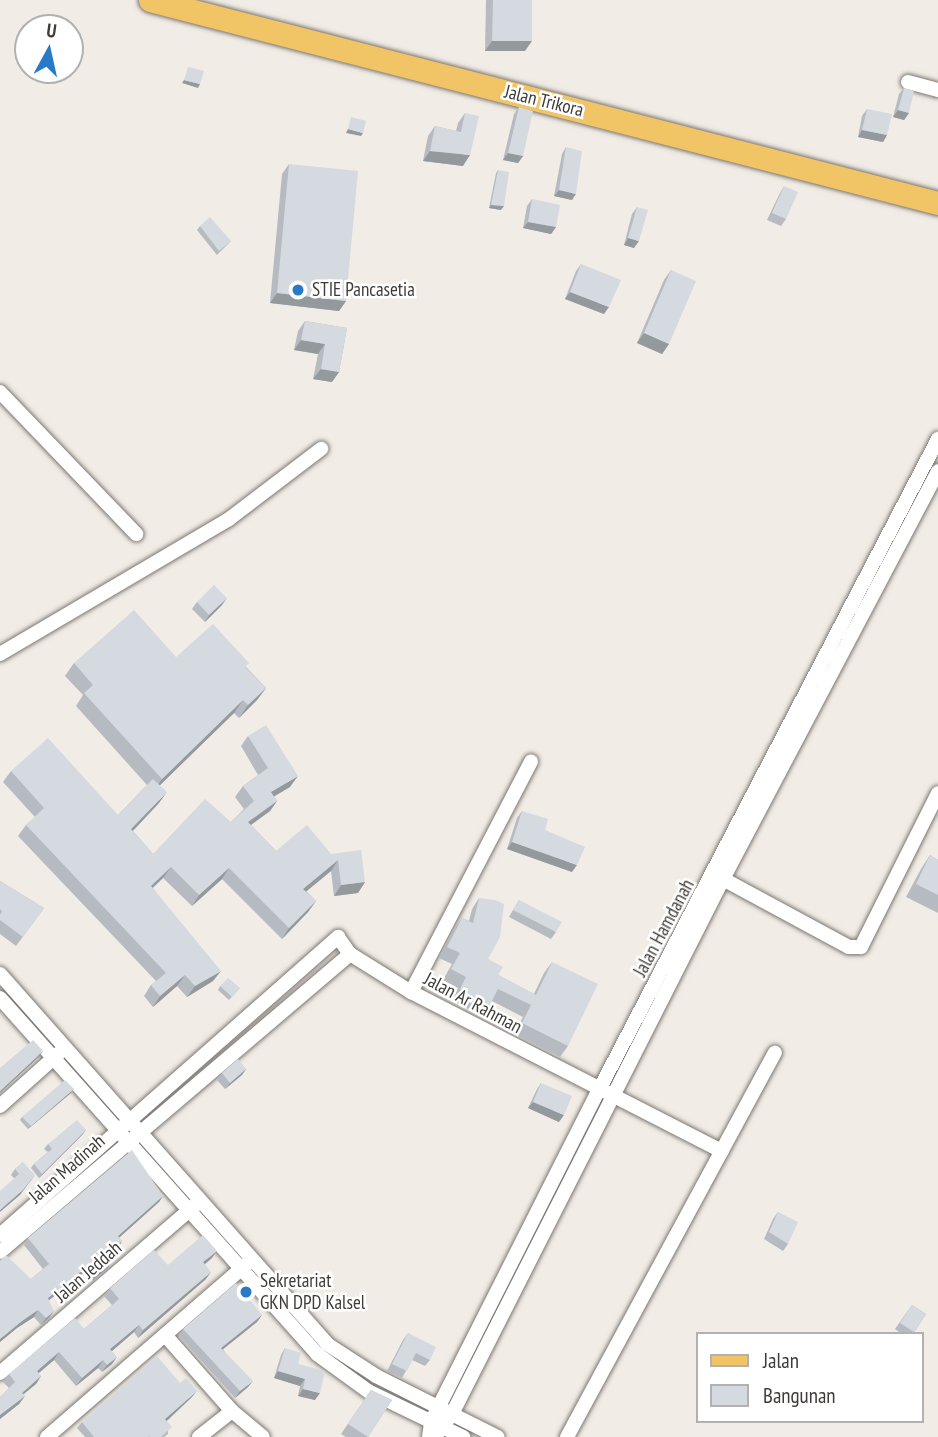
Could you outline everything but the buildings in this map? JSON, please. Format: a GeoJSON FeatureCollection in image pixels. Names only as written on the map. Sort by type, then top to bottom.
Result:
{"type":"FeatureCollection","features":[{"type":"Feature","properties":{"kind":"main road","name":"Jalan Trikora"},"geometry":{"type":"LineString","coordinates":[[150,0],[938,203]]}},
{"type":"Feature","properties":{"kind":"street"},"geometry":{"type":"LineString","coordinates":[[908,82],[938,90]]}},
{"type":"Feature","properties":{"kind":"street"},"geometry":{"type":"LineString","coordinates":[[0,392],[136,534]]}},
{"type":"Feature","properties":{"kind":"street","name":"Jalan Hamdanah"},"geometry":{"type":"LineString","coordinates":[[429,1437],[436,1429],[936,446]]}},
{"type":"Feature","properties":{"kind":"street"},"geometry":{"type":"LineString","coordinates":[[0,654],[229,519],[321,449]]}},
{"type":"Feature","properties":{"kind":"street","name":"Jalan Hamdanah"},"geometry":{"type":"LineString","coordinates":[[606,1093],[723,879],[938,471]]}},
{"type":"Feature","properties":{"kind":"street"},"geometry":{"type":"LineString","coordinates":[[411,992],[531,761]]}},
{"type":"Feature","properties":{"kind":"street"},"geometry":{"type":"LineString","coordinates":[[723,879],[849,947],[861,947],[938,793]]}},
{"type":"Feature","properties":{"kind":"street","name":"Jalan Ar Rahman"},"geometry":{"type":"LineString","coordinates":[[338,937],[350,954],[411,992],[722,1151]]}},
{"type":"Feature","properties":{"kind":"street","name":"Jalan Madinah"},"geometry":{"type":"LineString","coordinates":[[0,1234],[338,937]]}},
{"type":"Feature","properties":{"kind":"street","name":"Jalan Madinah"},"geometry":{"type":"LineString","coordinates":[[0,1252],[350,954]]}},
{"type":"Feature","properties":{"kind":"street"},"geometry":{"type":"LineString","coordinates":[[0,974],[3,993],[130,1121],[133,1138]]}},
{"type":"Feature","properties":{"kind":"street"},"geometry":{"type":"LineString","coordinates":[[236,1024],[252,1038]]}},
{"type":"Feature","properties":{"kind":"street"},"geometry":{"type":"LineString","coordinates":[[0,1106],[60,1053]]}},
{"type":"Feature","properties":{"kind":"street"},"geometry":{"type":"LineString","coordinates":[[60,1053],[117,1130],[133,1138],[195,1206],[317,1354],[368,1391],[436,1429],[463,1437]]}},
{"type":"Feature","properties":{"kind":"street"},"geometry":{"type":"LineString","coordinates":[[567,1437],[775,1053]]}},
{"type":"Feature","properties":{"kind":"street","name":"Jalan Jeddah"},"geometry":{"type":"LineString","coordinates":[[0,1373],[195,1206]]}},
{"type":"Feature","properties":{"kind":"street"},"geometry":{"type":"LineString","coordinates":[[246,1265],[327,1344],[376,1376],[498,1437]]}},
{"type":"Feature","properties":{"kind":"street"},"geometry":{"type":"LineString","coordinates":[[47,1437],[246,1265]]}},
{"type":"Feature","properties":{"kind":"street"},"geometry":{"type":"LineString","coordinates":[[164,1335],[232,1411],[263,1437]]}},
{"type":"Feature","properties":{"kind":"street"},"geometry":{"type":"LineString","coordinates":[[199,1437],[232,1411]]}},
{"type":"Feature","properties":{"kind":"place","name":"STIE Pancasetia"},"geometry":{"type":"Point","coordinates":[298,290]}},
{"type":"Feature","properties":{"kind":"place","name":"Sekretariat GKN DPD Kalsel"},"geometry":{"type":"Point","coordinates":[246,1292]}}]}
